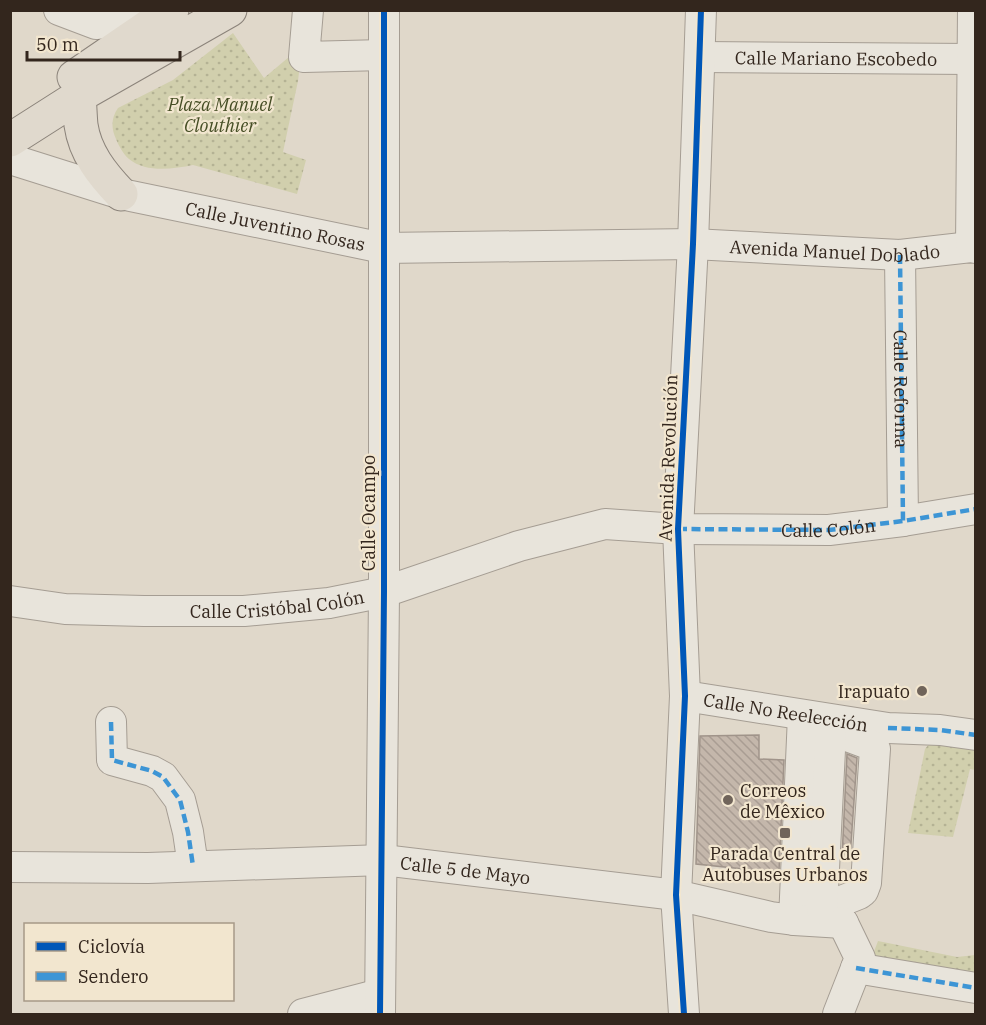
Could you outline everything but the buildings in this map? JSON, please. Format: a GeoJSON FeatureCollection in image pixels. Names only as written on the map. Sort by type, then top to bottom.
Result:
{"type":"FeatureCollection","features":[{"type":"Feature","properties":{"kind":"main road"},"geometry":{"type":"LineString","coordinates":[[10,119],[172,10]]}},
{"type":"Feature","properties":{"kind":"main road"},"geometry":{"type":"LineString","coordinates":[[10,140],[79,96],[230,10]]}},
{"type":"Feature","properties":{"kind":"main road"},"geometry":{"type":"LineString","coordinates":[[79,96],[82,127],[90,153],[104,176],[121,194]]}},
{"type":"Feature","properties":{"kind":"street"},"geometry":{"type":"LineString","coordinates":[[59,10],[96,24],[113,22],[135,10]]}},
{"type":"Feature","properties":{"kind":"street"},"geometry":{"type":"LineString","coordinates":[[308,10],[304,57],[384,55]]}},
{"type":"Feature","properties":{"kind":"street","name":"Calle Ocampo"},"geometry":{"type":"LineString","coordinates":[[380,1004],[383,860],[384,10]]}},
{"type":"Feature","properties":{"kind":"street","name":"Avenida Revolución"},"geometry":{"type":"LineString","coordinates":[[684,1014],[676,895],[685,696],[678,530],[693,244],[701,10]]}},
{"type":"Feature","properties":{"kind":"street"},"geometry":{"type":"LineString","coordinates":[[973,10],[973,248]]}},
{"type":"Feature","properties":{"kind":"street","name":"Calle Mariano Escobedo"},"geometry":{"type":"LineString","coordinates":[[700,57],[972,59]]}},
{"type":"Feature","properties":{"kind":"street","name":"Calle Juventino Rosas"},"geometry":{"type":"LineString","coordinates":[[10,159],[121,194],[383,248],[693,244]]}},
{"type":"Feature","properties":{"kind":"street","name":"Avenida Manuel Doblado"},"geometry":{"type":"LineString","coordinates":[[693,244],[900,255],[973,248]]}},
{"type":"Feature","properties":{"kind":"street","name":"Calle Reforma"},"geometry":{"type":"LineString","coordinates":[[900,255],[903,521]]}},
{"type":"Feature","properties":{"kind":"street","name":"Calle Colón"},"geometry":{"type":"LineString","coordinates":[[678,530],[829,530],[975,509]]}},
{"type":"Feature","properties":{"kind":"street","name":"Calle Cristóbal Colón"},"geometry":{"type":"LineString","coordinates":[[10,601],[65,609],[144,611],[244,611],[329,603],[384,592],[519,546],[605,524],[678,530]]}},
{"type":"Feature","properties":{"kind":"street","name":"Calle No Reelección"},"geometry":{"type":"LineString","coordinates":[[685,696],[888,728],[940,730],[975,735]]}},
{"type":"Feature","properties":{"kind":"street"},"geometry":{"type":"LineString","coordinates":[[794,920],[803,716],[831,730],[872,745],[875,749],[866,883],[863,891],[833,916]]}},
{"type":"Feature","properties":{"kind":"street"},"geometry":{"type":"LineString","coordinates":[[111,722],[112,760],[152,771],[163,777],[180,800],[193,866]]}},
{"type":"Feature","properties":{"kind":"street"},"geometry":{"type":"LineString","coordinates":[[833,916],[862,908],[872,891],[880,833],[888,728]]}},
{"type":"Feature","properties":{"kind":"street"},"geometry":{"type":"LineString","coordinates":[[831,730],[833,916],[860,958],[838,1014]]}},
{"type":"Feature","properties":{"kind":"street","name":"Calle 5 de Mayo"},"geometry":{"type":"LineString","coordinates":[[10,867],[148,868],[383,860],[676,895],[771,917],[794,920],[833,916]]}},
{"type":"Feature","properties":{"kind":"street"},"geometry":{"type":"LineString","coordinates":[[856,969],[975,988]]}},
{"type":"Feature","properties":{"kind":"street"},"geometry":{"type":"LineString","coordinates":[[303,1014],[380,1004]]}},
{"type":"Feature","properties":{"kind":"green space","name":"Plaza Manuel Clouthier"},"geometry":{"type":"Polygon","coordinates":[[[233,33],[264,78],[302,46],[298,81],[283,152],[306,160],[297,194],[193,165],[168,169],[143,166],[127,157],[114,135],[113,119],[118,108],[173,80],[233,33]]]}},
{"type":"Feature","properties":{"kind":"green space"},"geometry":{"type":"Polygon","coordinates":[[[940,730],[975,735],[975,770],[970,769],[953,837],[908,833],[925,749],[940,730]]]}},
{"type":"Feature","properties":{"kind":"green space"},"geometry":{"type":"Polygon","coordinates":[[[878,941],[957,957],[975,955],[975,985],[872,957],[878,941]]]}},
{"type":"Feature","properties":{"kind":"marked path"},"geometry":{"type":"LineString","coordinates":[[900,255],[903,521]]}},
{"type":"Feature","properties":{"kind":"marked path"},"geometry":{"type":"LineString","coordinates":[[678,529],[829,530],[976,509]]}},
{"type":"Feature","properties":{"kind":"marked path"},"geometry":{"type":"LineString","coordinates":[[111,722],[112,760],[152,771],[163,777],[180,800],[193,866]]}},
{"type":"Feature","properties":{"kind":"marked path"},"geometry":{"type":"LineString","coordinates":[[888,728],[940,730],[976,735]]}},
{"type":"Feature","properties":{"kind":"marked path"},"geometry":{"type":"LineString","coordinates":[[856,968],[976,988]]}},
{"type":"Feature","properties":{"kind":"cycle path"},"geometry":{"type":"LineString","coordinates":[[380,1014],[384,592],[384,10]]}},
{"type":"Feature","properties":{"kind":"cycle path"},"geometry":{"type":"LineString","coordinates":[[684,1014],[676,895],[685,696],[678,529],[693,244],[701,10]]}},
{"type":"Feature","properties":{"kind":"place","name":"Irapuato"},"geometry":{"type":"Point","coordinates":[922,691]}},
{"type":"Feature","properties":{"kind":"place","name":"Correos de Mêxico"},"geometry":{"type":"Point","coordinates":[728,800]}},
{"type":"Feature","properties":{"kind":"place","name":"Parada Central de Autobuses Urbanos"},"geometry":{"type":"Point","coordinates":[785,833]}}]}
